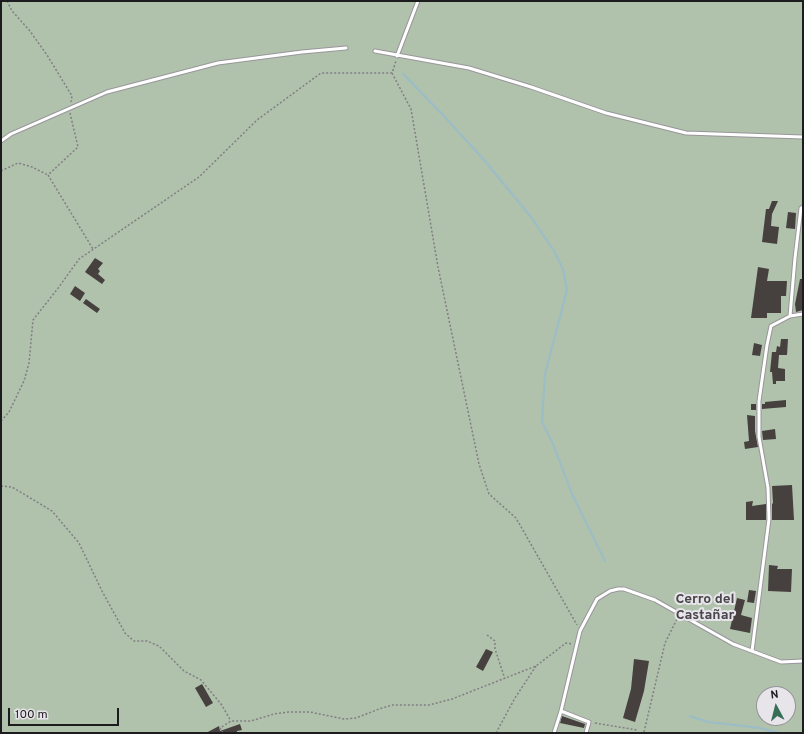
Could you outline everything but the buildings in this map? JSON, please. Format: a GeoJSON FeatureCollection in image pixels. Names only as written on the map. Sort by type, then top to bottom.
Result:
{"type":"FeatureCollection","features":[{"type":"Feature","properties":{"kind":"lane"},"geometry":{"type":"LineString","coordinates":[[397,56],[418,1]]}},
{"type":"Feature","properties":{"kind":"lane"},"geometry":{"type":"LineString","coordinates":[[1,141],[11,134],[107,92],[218,63],[346,48]]}},
{"type":"Feature","properties":{"kind":"lane"},"geometry":{"type":"LineString","coordinates":[[375,51],[469,68],[531,87],[606,113],[686,133],[803,138]]}},
{"type":"Feature","properties":{"kind":"lane"},"geometry":{"type":"LineString","coordinates":[[790,316],[795,258],[801,208],[803,207]]}},
{"type":"Feature","properties":{"kind":"lane"},"geometry":{"type":"LineString","coordinates":[[752,651],[769,519],[768,488],[759,436],[759,401],[771,326],[790,316],[803,314]]}},
{"type":"Feature","properties":{"kind":"lane"},"geometry":{"type":"LineString","coordinates":[[554,733],[561,711],[580,631],[597,599],[610,591],[624,589],[655,600],[734,644],[781,662],[803,661]]}},
{"type":"Feature","properties":{"kind":"lane"},"geometry":{"type":"LineString","coordinates":[[561,711],[589,722],[586,733]]}},
{"type":"Feature","properties":{"kind":"path"},"geometry":{"type":"LineString","coordinates":[[7,1],[12,11],[30,31],[47,55],[72,96],[69,109],[78,147],[48,175]]}},
{"type":"Feature","properties":{"kind":"path"},"geometry":{"type":"LineString","coordinates":[[397,56],[392,73],[411,109],[438,266],[479,464],[489,494],[516,518],[580,631]]}},
{"type":"Feature","properties":{"kind":"path"},"geometry":{"type":"LineString","coordinates":[[1,421],[9,412],[24,380],[29,363],[33,320],[60,287],[79,259],[199,177],[257,120],[321,73],[392,73]]}},
{"type":"Feature","properties":{"kind":"path"},"geometry":{"type":"LineString","coordinates":[[1,171],[18,163],[32,167],[48,175],[93,249]]}},
{"type":"Feature","properties":{"kind":"path"},"geometry":{"type":"LineString","coordinates":[[1,486],[12,487],[52,511],[79,543],[102,591],[125,633],[134,640],[147,641],[159,646],[184,671],[201,680],[221,704],[231,721]]}},
{"type":"Feature","properties":{"kind":"path"},"geometry":{"type":"LineString","coordinates":[[644,732],[664,643],[680,614]]}},
{"type":"Feature","properties":{"kind":"path"},"geometry":{"type":"LineString","coordinates":[[487,635],[495,641],[495,649],[505,679]]}},
{"type":"Feature","properties":{"kind":"path"},"geometry":{"type":"LineString","coordinates":[[223,733],[220,728],[231,721],[251,720],[274,714],[310,712],[344,719],[356,718],[392,705],[429,705],[452,699],[536,666],[566,643],[571,643],[576,646]]}},
{"type":"Feature","properties":{"kind":"path"},"geometry":{"type":"LineString","coordinates":[[496,733],[514,698],[536,666]]}},
{"type":"Feature","properties":{"kind":"path"},"geometry":{"type":"LineString","coordinates":[[589,722],[636,730]]}},
{"type":"Feature","properties":{"kind":"green space"},"geometry":{"type":"Polygon","coordinates":[[[1,1],[803,1],[803,733],[1,733],[1,1]]]}},
{"type":"Feature","properties":{"kind":"waterway"},"geometry":{"type":"LineString","coordinates":[[403,74],[484,160],[531,217],[554,251],[563,269],[567,290],[545,374],[542,422],[553,444],[572,494],[605,561]]}},
{"type":"Feature","properties":{"kind":"waterway"},"geometry":{"type":"LineString","coordinates":[[690,716],[708,722],[760,728],[780,733]]}},
{"type":"Feature","properties":{"kind":"district","name":"Cerro del Castañar"},"geometry":{"type":"Point","coordinates":[705,608]}}]}
